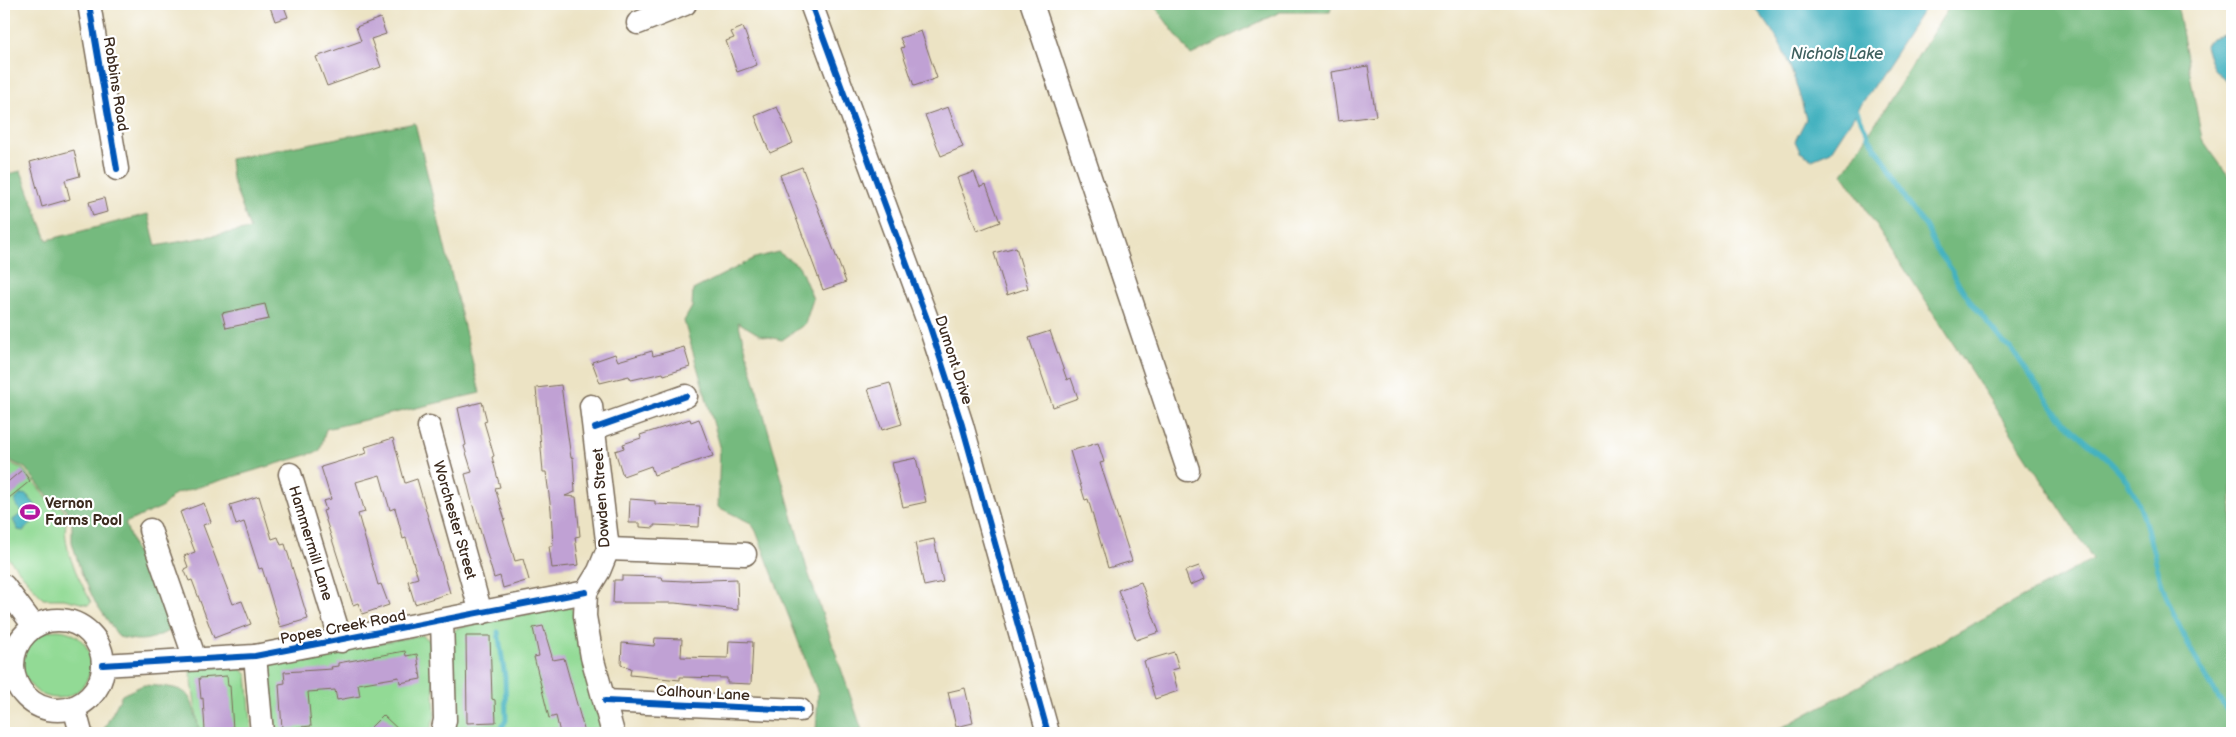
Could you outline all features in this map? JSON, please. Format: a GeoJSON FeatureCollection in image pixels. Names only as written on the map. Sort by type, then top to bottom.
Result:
{"type":"FeatureCollection","features":[{"type":"Feature","properties":{"kind":"street","name":"Robbins Road"},"geometry":{"type":"LineString","coordinates":[[90,4],[117,169]]}},
{"type":"Feature","properties":{"kind":"street"},"geometry":{"type":"LineString","coordinates":[[638,23],[685,4]]}},
{"type":"Feature","properties":{"kind":"street","name":"Dumont Drive"},"geometry":{"type":"LineString","coordinates":[[811,4],[930,327],[959,416],[1048,733]]}},
{"type":"Feature","properties":{"kind":"street"},"geometry":{"type":"LineString","coordinates":[[1032,4],[1188,470]]}},
{"type":"Feature","properties":{"kind":"street"},"geometry":{"type":"LineString","coordinates":[[595,428],[686,396]]}},
{"type":"Feature","properties":{"kind":"street","name":"Dowden Street"},"geometry":{"type":"LineString","coordinates":[[592,406],[608,549],[599,571],[586,592],[585,616],[592,657],[613,733]]}},
{"type":"Feature","properties":{"kind":"street","name":"Worchester Street"},"geometry":{"type":"LineString","coordinates":[[429,427],[481,613]]}},
{"type":"Feature","properties":{"kind":"street","name":"Hammermill Lane"},"geometry":{"type":"LineString","coordinates":[[290,474],[341,641]]}},
{"type":"Feature","properties":{"kind":"street"},"geometry":{"type":"LineString","coordinates":[[150,530],[195,659]]}},
{"type":"Feature","properties":{"kind":"street"},"geometry":{"type":"LineString","coordinates":[[608,549],[745,554]]}},
{"type":"Feature","properties":{"kind":"street"},"geometry":{"type":"LineString","coordinates":[[4,586],[34,626]]}},
{"type":"Feature","properties":{"kind":"street","name":"Popes Creek Road"},"geometry":{"type":"LineString","coordinates":[[103,665],[255,656],[341,641],[586,592]]}},
{"type":"Feature","properties":{"kind":"street"},"geometry":{"type":"LineString","coordinates":[[65,620],[85,628],[98,644],[103,665],[98,686],[92,695],[74,708],[59,710],[45,708],[26,697],[9,680],[15,649],[22,636],[34,626],[43,622],[65,620]]}},
{"type":"Feature","properties":{"kind":"street"},"geometry":{"type":"LineString","coordinates":[[442,621],[445,720],[442,733]]}},
{"type":"Feature","properties":{"kind":"street"},"geometry":{"type":"LineString","coordinates":[[255,656],[262,733]]}},
{"type":"Feature","properties":{"kind":"street","name":"Calhoun Lane"},"geometry":{"type":"LineString","coordinates":[[605,701],[800,710]]}},
{"type":"Feature","properties":{"kind":"street"},"geometry":{"type":"LineString","coordinates":[[74,708],[81,733]]}},
{"type":"Feature","properties":{"kind":"path"},"geometry":{"type":"LineString","coordinates":[[4,538],[8,535]]}},
{"type":"Feature","properties":{"kind":"green space"},"geometry":{"type":"Polygon","coordinates":[[[1153,4],[1332,4],[1330,12],[1280,12],[1191,55],[1153,4]]]}},
{"type":"Feature","properties":{"kind":"green space"},"geometry":{"type":"Polygon","coordinates":[[[1951,4],[2177,4],[2202,139],[2232,181],[2232,733],[1772,733],[2093,559],[1843,174],[1951,4]]]}},
{"type":"Feature","properties":{"kind":"green space"},"geometry":{"type":"Polygon","coordinates":[[[415,123],[480,393],[326,429],[320,451],[175,494],[162,507],[125,523],[136,553],[145,550],[174,628],[160,635],[142,640],[119,637],[95,602],[81,572],[72,542],[72,518],[59,501],[54,503],[25,468],[4,458],[4,175],[21,171],[47,240],[148,214],[156,246],[250,229],[232,179],[230,159],[415,123]]]}},
{"type":"Feature","properties":{"kind":"green space"},"geometry":{"type":"Polygon","coordinates":[[[778,252],[799,266],[813,299],[805,324],[782,340],[760,335],[738,322],[807,569],[863,733],[816,733],[818,693],[756,531],[751,523],[718,507],[720,446],[684,321],[692,307],[693,290],[755,258],[778,252]]]}},
{"type":"Feature","properties":{"kind":"green space"},"geometry":{"type":"Polygon","coordinates":[[[4,460],[23,469],[55,508],[59,505],[68,515],[66,537],[68,549],[71,560],[91,602],[89,605],[64,599],[43,599],[4,553],[4,460]]]}},
{"type":"Feature","properties":{"kind":"green space"},"geometry":{"type":"Polygon","coordinates":[[[568,606],[574,611],[603,733],[450,733],[452,635],[457,628],[568,606]]]}},
{"type":"Feature","properties":{"kind":"green space"},"geometry":{"type":"Polygon","coordinates":[[[57,630],[70,633],[81,640],[88,651],[91,664],[88,677],[81,688],[70,695],[57,698],[44,695],[33,688],[26,677],[23,664],[26,651],[33,640],[44,633],[57,630]]]}},
{"type":"Feature","properties":{"kind":"green space"},"geometry":{"type":"Polygon","coordinates":[[[422,635],[429,640],[432,647],[435,716],[429,733],[270,733],[266,671],[270,664],[422,635]]]}},
{"type":"Feature","properties":{"kind":"green space"},"geometry":{"type":"Polygon","coordinates":[[[190,667],[240,667],[247,675],[252,733],[199,733],[190,667]]]}},
{"type":"Feature","properties":{"kind":"green space"},"geometry":{"type":"Polygon","coordinates":[[[143,685],[170,687],[185,693],[190,698],[199,733],[105,733],[104,729],[122,695],[143,685]]]}},
{"type":"Feature","properties":{"kind":"water","name":"Nichols Lake"},"geometry":{"type":"Polygon","coordinates":[[[1751,4],[1927,4],[1831,151],[1812,159],[1800,152],[1795,141],[1806,119],[1792,72],[1771,29],[1751,4]]]}},
{"type":"Feature","properties":{"kind":"water"},"geometry":{"type":"Polygon","coordinates":[[[2232,33],[2232,88],[2213,68],[2205,47],[2211,38],[2232,33]]]}},
{"type":"Feature","properties":{"kind":"water","name":"Vernon Farms Pool"},"geometry":{"type":"Polygon","coordinates":[[[21,494],[27,495],[40,511],[39,516],[23,531],[18,530],[13,520],[22,513],[15,503],[21,494]]]}},
{"type":"Feature","properties":{"kind":"building"},"geometry":{"type":"Polygon","coordinates":[[[269,4],[283,4],[288,17],[275,21],[269,4]]]}},
{"type":"Feature","properties":{"kind":"building"},"geometry":{"type":"Polygon","coordinates":[[[380,18],[386,34],[371,39],[381,67],[327,86],[316,57],[361,41],[356,27],[380,18]]]}},
{"type":"Feature","properties":{"kind":"building"},"geometry":{"type":"Polygon","coordinates":[[[743,27],[757,65],[737,72],[726,41],[734,38],[731,32],[743,27]]]}},
{"type":"Feature","properties":{"kind":"building"},"geometry":{"type":"Polygon","coordinates":[[[921,31],[937,78],[914,86],[901,48],[904,47],[900,38],[921,31]]]}},
{"type":"Feature","properties":{"kind":"building"},"geometry":{"type":"Polygon","coordinates":[[[1368,66],[1376,116],[1338,121],[1331,72],[1368,66]]]}},
{"type":"Feature","properties":{"kind":"building"},"geometry":{"type":"Polygon","coordinates":[[[777,107],[793,143],[770,153],[755,116],[777,107]]]}},
{"type":"Feature","properties":{"kind":"building"},"geometry":{"type":"Polygon","coordinates":[[[948,107],[963,147],[941,156],[925,115],[948,107]]]}},
{"type":"Feature","properties":{"kind":"building"},"geometry":{"type":"Polygon","coordinates":[[[74,150],[80,176],[65,180],[70,199],[42,207],[30,162],[74,150]]]}},
{"type":"Feature","properties":{"kind":"building"},"geometry":{"type":"Polygon","coordinates":[[[802,167],[846,282],[823,290],[780,175],[802,167]]]}},
{"type":"Feature","properties":{"kind":"building"},"geometry":{"type":"Polygon","coordinates":[[[974,172],[980,187],[986,185],[1000,222],[977,231],[957,178],[974,172]]]}},
{"type":"Feature","properties":{"kind":"building"},"geometry":{"type":"Polygon","coordinates":[[[104,198],[107,212],[93,216],[89,202],[104,198]]]}},
{"type":"Feature","properties":{"kind":"building"},"geometry":{"type":"Polygon","coordinates":[[[1016,247],[1028,288],[1007,295],[994,253],[1016,247]]]}},
{"type":"Feature","properties":{"kind":"building"},"geometry":{"type":"Polygon","coordinates":[[[265,304],[269,319],[226,328],[222,313],[265,304]]]}},
{"type":"Feature","properties":{"kind":"building"},"geometry":{"type":"Polygon","coordinates":[[[1050,331],[1067,380],[1071,378],[1078,398],[1053,407],[1029,338],[1050,331]]]}},
{"type":"Feature","properties":{"kind":"building"},"geometry":{"type":"Polygon","coordinates":[[[684,347],[690,367],[664,375],[663,373],[631,380],[629,376],[600,383],[592,362],[615,354],[618,361],[652,351],[653,356],[684,347]]]}},
{"type":"Feature","properties":{"kind":"building"},"geometry":{"type":"Polygon","coordinates":[[[890,383],[902,424],[882,430],[868,389],[890,383]]]}},
{"type":"Feature","properties":{"kind":"building"},"geometry":{"type":"Polygon","coordinates":[[[561,385],[571,458],[573,457],[575,492],[565,496],[576,497],[580,536],[575,537],[579,565],[552,568],[549,546],[553,546],[551,510],[546,472],[543,472],[536,388],[561,385]]]}},
{"type":"Feature","properties":{"kind":"building"},"geometry":{"type":"Polygon","coordinates":[[[482,402],[487,421],[484,422],[494,456],[492,457],[500,487],[495,488],[505,520],[503,520],[515,561],[523,559],[529,580],[503,588],[500,576],[494,578],[465,474],[472,472],[464,446],[466,445],[458,408],[482,402]]]}},
{"type":"Feature","properties":{"kind":"building"},"geometry":{"type":"Polygon","coordinates":[[[690,419],[691,422],[699,419],[713,456],[654,475],[651,466],[623,476],[615,451],[624,448],[623,444],[641,438],[640,435],[690,419]]]}},
{"type":"Feature","properties":{"kind":"building"},"geometry":{"type":"Polygon","coordinates":[[[393,438],[405,483],[417,479],[450,593],[415,604],[408,581],[418,578],[406,538],[403,539],[395,508],[390,510],[380,475],[356,482],[365,512],[358,514],[378,585],[381,584],[389,605],[362,614],[358,603],[353,605],[323,511],[326,510],[323,501],[331,499],[321,467],[367,453],[365,447],[393,438]]]}},
{"type":"Feature","properties":{"kind":"building"},"geometry":{"type":"Polygon","coordinates":[[[1098,443],[1104,462],[1100,463],[1132,561],[1108,568],[1088,499],[1085,500],[1070,451],[1098,443]]]}},
{"type":"Feature","properties":{"kind":"building"},"geometry":{"type":"Polygon","coordinates":[[[916,458],[926,502],[903,507],[892,463],[916,458]]]}},
{"type":"Feature","properties":{"kind":"building","name":"Vernon Farms Pool"},"geometry":{"type":"Polygon","coordinates":[[[22,470],[30,481],[4,502],[4,485],[22,470]]]}},
{"type":"Feature","properties":{"kind":"building"},"geometry":{"type":"Polygon","coordinates":[[[259,496],[272,539],[278,537],[281,545],[285,544],[308,619],[280,627],[262,568],[259,569],[244,522],[236,525],[230,505],[259,496]]]}},
{"type":"Feature","properties":{"kind":"building"},"geometry":{"type":"Polygon","coordinates":[[[630,499],[655,501],[655,504],[700,506],[699,527],[654,525],[654,528],[640,527],[640,523],[629,523],[630,499]]]}},
{"type":"Feature","properties":{"kind":"building"},"geometry":{"type":"Polygon","coordinates":[[[204,503],[211,522],[203,525],[233,604],[242,601],[251,624],[214,638],[192,580],[189,581],[184,569],[188,567],[184,556],[195,552],[180,512],[204,503]]]}},
{"type":"Feature","properties":{"kind":"building"},"geometry":{"type":"Polygon","coordinates":[[[934,539],[943,582],[924,586],[915,543],[934,539]]]}},
{"type":"Feature","properties":{"kind":"building"},"geometry":{"type":"Polygon","coordinates":[[[1199,566],[1205,579],[1190,585],[1185,571],[1199,566]]]}},
{"type":"Feature","properties":{"kind":"building"},"geometry":{"type":"Polygon","coordinates":[[[622,576],[662,577],[663,580],[684,581],[737,579],[738,610],[675,603],[613,603],[614,580],[622,580],[622,576]]]}},
{"type":"Feature","properties":{"kind":"building"},"geometry":{"type":"Polygon","coordinates":[[[1141,582],[1159,632],[1136,640],[1118,590],[1141,582]]]}},
{"type":"Feature","properties":{"kind":"building"},"geometry":{"type":"Polygon","coordinates":[[[543,626],[553,660],[564,658],[585,733],[560,733],[556,716],[549,718],[534,657],[539,656],[533,628],[543,626]]]}},
{"type":"Feature","properties":{"kind":"building"},"geometry":{"type":"Polygon","coordinates":[[[466,636],[490,636],[492,699],[495,700],[496,722],[467,723],[466,636]]]}},
{"type":"Feature","properties":{"kind":"building"},"geometry":{"type":"Polygon","coordinates":[[[655,638],[682,639],[681,657],[728,658],[729,641],[753,642],[751,684],[727,683],[727,678],[680,677],[680,680],[630,675],[631,668],[621,665],[622,643],[654,646],[655,638]]]}},
{"type":"Feature","properties":{"kind":"building"},"geometry":{"type":"Polygon","coordinates":[[[405,651],[406,656],[417,654],[421,679],[400,683],[399,677],[358,684],[360,696],[337,700],[335,690],[308,692],[311,726],[282,729],[279,684],[285,683],[284,672],[332,669],[331,667],[338,666],[338,663],[405,651]]]}},
{"type":"Feature","properties":{"kind":"building"},"geometry":{"type":"Polygon","coordinates":[[[1174,652],[1179,668],[1172,670],[1178,691],[1155,699],[1144,661],[1174,652]]]}},
{"type":"Feature","properties":{"kind":"building"},"geometry":{"type":"Polygon","coordinates":[[[227,676],[228,686],[230,686],[233,729],[205,731],[203,698],[201,699],[199,678],[227,676]]]}},
{"type":"Feature","properties":{"kind":"building"},"geometry":{"type":"Polygon","coordinates":[[[965,688],[973,723],[956,727],[948,692],[965,688]]]}},
{"type":"Feature","properties":{"kind":"building"},"geometry":{"type":"Polygon","coordinates":[[[383,715],[402,733],[365,733],[383,715]]]}},
{"type":"Feature","properties":{"kind":"waterway"},"geometry":{"type":"LineString","coordinates":[[1855,107],[1869,137],[1886,163],[1906,201],[1926,227],[1936,249],[1952,270],[1953,275],[1971,302],[2004,343],[2011,348],[2062,419],[2118,469],[2130,486],[2147,527],[2162,584],[2174,614],[2196,660],[2232,718]]}},
{"type":"Feature","properties":{"kind":"waterway"},"geometry":{"type":"LineString","coordinates":[[498,632],[505,677],[506,720],[499,733]]}},
{"type":"Feature","properties":{"kind":"cycle path"},"geometry":{"type":"LineString","coordinates":[[89,4],[117,169]]}},
{"type":"Feature","properties":{"kind":"cycle path"},"geometry":{"type":"LineString","coordinates":[[811,4],[930,327],[962,425],[1048,733]]}},
{"type":"Feature","properties":{"kind":"cycle path"},"geometry":{"type":"LineString","coordinates":[[595,428],[686,396]]}},
{"type":"Feature","properties":{"kind":"cycle path"},"geometry":{"type":"LineString","coordinates":[[103,665],[255,656],[586,592]]}},
{"type":"Feature","properties":{"kind":"cycle path"},"geometry":{"type":"LineString","coordinates":[[605,701],[800,710]]}},
{"type":"Feature","properties":{"kind":"place","name":"Vernon Farms Pool"},"geometry":{"type":"Point","coordinates":[30,512]}}]}
